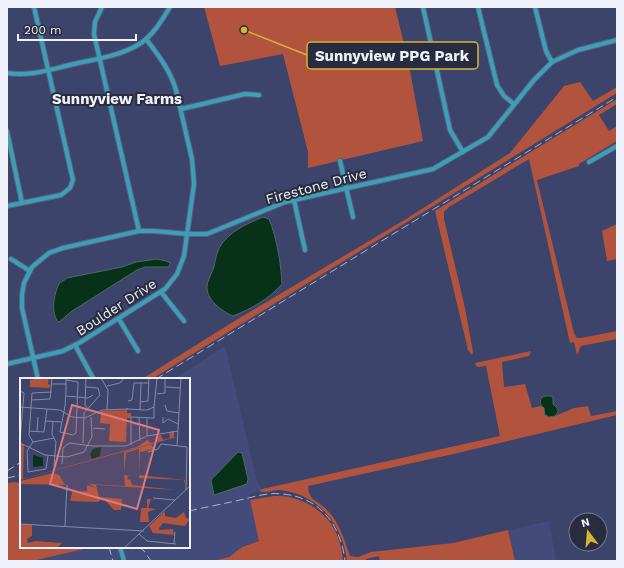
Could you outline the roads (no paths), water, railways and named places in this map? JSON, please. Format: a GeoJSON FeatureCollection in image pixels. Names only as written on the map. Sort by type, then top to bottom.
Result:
{"type":"FeatureCollection","features":[{"type":"Feature","properties":{"kind":"street"},"geometry":{"type":"LineString","coordinates":[[7,206],[61,195],[68,191],[73,180],[34,7]]}},
{"type":"Feature","properties":{"kind":"street"},"geometry":{"type":"LineString","coordinates":[[102,7],[97,16],[94,28],[99,58],[139,231]]}},
{"type":"Feature","properties":{"kind":"street"},"geometry":{"type":"LineString","coordinates":[[7,74],[29,74],[128,50],[146,39],[156,29],[170,7]]}},
{"type":"Feature","properties":{"kind":"street"},"geometry":{"type":"LineString","coordinates":[[423,7],[450,130],[463,152]]}},
{"type":"Feature","properties":{"kind":"street"},"geometry":{"type":"LineString","coordinates":[[478,7],[497,85],[504,96],[514,104]]}},
{"type":"Feature","properties":{"kind":"street"},"geometry":{"type":"LineString","coordinates":[[535,7],[546,51],[552,62]]}},
{"type":"Feature","properties":{"kind":"street","name":"Boulder Drive"},"geometry":{"type":"LineString","coordinates":[[7,364],[63,351],[75,345],[119,319],[160,292],[170,284],[179,270],[184,256],[188,234],[194,174],[192,159],[176,90],[169,72],[146,39]]}},
{"type":"Feature","properties":{"kind":"street","name":"Firestone Drive"},"geometry":{"type":"LineString","coordinates":[[38,378],[22,302],[23,288],[30,271],[32,267],[44,257],[55,251],[139,231],[207,234],[277,205],[294,200],[433,169],[463,152],[492,132],[534,80],[552,62],[578,50],[617,40]]}},
{"type":"Feature","properties":{"kind":"street"},"geometry":{"type":"LineString","coordinates":[[181,109],[245,94],[259,95]]}},
{"type":"Feature","properties":{"kind":"street"},"geometry":{"type":"LineString","coordinates":[[7,131],[22,203]]}},
{"type":"Feature","properties":{"kind":"street"},"geometry":{"type":"LineString","coordinates":[[588,162],[617,146]]}},
{"type":"Feature","properties":{"kind":"street"},"geometry":{"type":"LineString","coordinates":[[340,161],[353,217]]}},
{"type":"Feature","properties":{"kind":"street"},"geometry":{"type":"LineString","coordinates":[[294,200],[305,250]]}},
{"type":"Feature","properties":{"kind":"street"},"geometry":{"type":"LineString","coordinates":[[11,259],[30,271]]}},
{"type":"Feature","properties":{"kind":"street"},"geometry":{"type":"LineString","coordinates":[[160,292],[184,321]]}},
{"type":"Feature","properties":{"kind":"street"},"geometry":{"type":"LineString","coordinates":[[119,319],[138,350]]}},
{"type":"Feature","properties":{"kind":"street"},"geometry":{"type":"LineString","coordinates":[[75,345],[93,378]]}},
{"type":"Feature","properties":{"kind":"street"},"geometry":{"type":"LineString","coordinates":[[120,548],[124,561]]}},
{"type":"Feature","properties":{"kind":"railway"},"geometry":{"type":"LineString","coordinates":[[158,378],[617,97]]}},
{"type":"Feature","properties":{"kind":"railway"},"geometry":{"type":"LineString","coordinates":[[7,471],[20,463]]}},
{"type":"Feature","properties":{"kind":"railway"},"geometry":{"type":"LineString","coordinates":[[7,478],[20,475]]}},
{"type":"Feature","properties":{"kind":"railway"},"geometry":{"type":"LineString","coordinates":[[190,511],[266,494],[295,496],[318,507],[326,515],[339,536],[345,561]]}},
{"type":"Feature","properties":{"kind":"railway"},"geometry":{"type":"LineString","coordinates":[[109,548],[113,561]]}},
{"type":"Feature","properties":{"kind":"railway"},"geometry":{"type":"LineString","coordinates":[[140,548],[151,561]]}},
{"type":"Feature","properties":{"kind":"place","name":"Sunnyview PPG Park"},"geometry":{"type":"Point","coordinates":[244,30]}},
{"type":"Feature","properties":{"kind":"district","name":"Sunnyview Farms"},"geometry":{"type":"Point","coordinates":[117,99]}}]}
